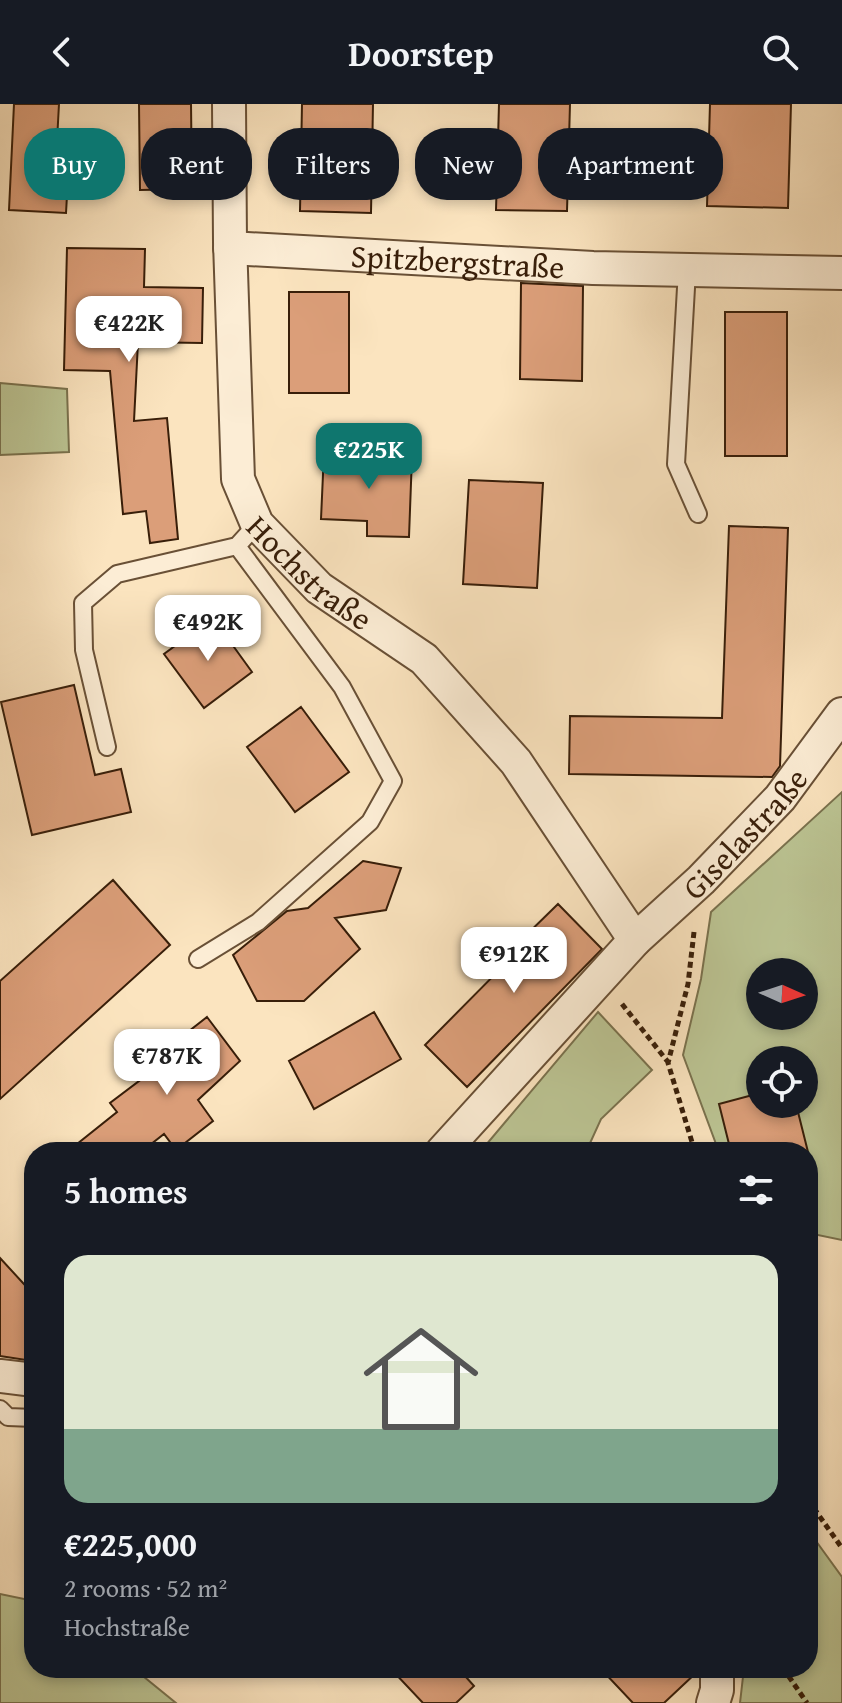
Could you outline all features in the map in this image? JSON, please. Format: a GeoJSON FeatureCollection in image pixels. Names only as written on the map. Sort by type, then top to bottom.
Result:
{"type":"FeatureCollection","features":[{"type":"Feature","properties":{"kind":"street","name":"Hochstraße"},"geometry":{"type":"LineString","coordinates":[[229,104],[230,248],[238,479],[247,535],[424,659],[516,762],[635,940]]}},
{"type":"Feature","properties":{"kind":"street","name":"Spitzbergstraße"},"geometry":{"type":"LineString","coordinates":[[230,248],[593,268],[842,273]]}},
{"type":"Feature","properties":{"kind":"street","name":"Giselastraße"},"geometry":{"type":"LineString","coordinates":[[451,1142],[635,940],[701,880],[780,798],[842,714]]}},
{"type":"Feature","properties":{"kind":"street"},"geometry":{"type":"LineString","coordinates":[[0,1376],[24,1379]]}},
{"type":"Feature","properties":{"kind":"street"},"geometry":{"type":"LineString","coordinates":[[713,1703],[717,1678]]}},
{"type":"Feature","properties":{"kind":"lane"},"geometry":{"type":"LineString","coordinates":[[687,270],[676,464],[698,514]]}},
{"type":"Feature","properties":{"kind":"lane"},"geometry":{"type":"LineString","coordinates":[[107,747],[84,650],[83,603],[117,574],[247,535],[342,687],[393,781],[370,822],[258,922],[198,959]]}},
{"type":"Feature","properties":{"kind":"lane"},"geometry":{"type":"LineString","coordinates":[[0,1409],[8,1417],[24,1418]]}},
{"type":"Feature","properties":{"kind":"path"},"geometry":{"type":"LineString","coordinates":[[601,978],[668,1063],[692,1142]]}},
{"type":"Feature","properties":{"kind":"path"},"geometry":{"type":"LineString","coordinates":[[668,1063],[688,984]]}},
{"type":"Feature","properties":{"kind":"path"},"geometry":{"type":"LineString","coordinates":[[818,1514],[842,1548]]}},
{"type":"Feature","properties":{"kind":"path"},"geometry":{"type":"LineString","coordinates":[[790,1678],[807,1703]]}},
{"type":"Feature","properties":{"kind":"green space"},"geometry":{"type":"Polygon","coordinates":[[[0,383],[67,389],[69,452],[0,455],[0,383]]]}},
{"type":"Feature","properties":{"kind":"green space"},"geometry":{"type":"Polygon","coordinates":[[[842,792],[842,1240],[818,1235],[818,1142],[715,1142],[683,1055],[701,979],[711,912],[842,792]]]}},
{"type":"Feature","properties":{"kind":"green space"},"geometry":{"type":"Polygon","coordinates":[[[598,1012],[652,1070],[601,1119],[591,1142],[488,1142],[598,1012]]]}},
{"type":"Feature","properties":{"kind":"green space"},"geometry":{"type":"Polygon","coordinates":[[[818,1544],[842,1577],[842,1703],[740,1703],[743,1678],[818,1678],[818,1544]]]}},
{"type":"Feature","properties":{"kind":"green space"},"geometry":{"type":"Polygon","coordinates":[[[0,1594],[24,1599],[24,1678],[145,1678],[176,1703],[0,1703],[0,1594]]]}},
{"type":"Feature","properties":{"kind":"building"},"geometry":{"type":"Polygon","coordinates":[[[14,104],[59,104],[58,128],[24,128],[24,200],[67,200],[66,213],[9,210],[14,104]]]}},
{"type":"Feature","properties":{"kind":"building"},"geometry":{"type":"Polygon","coordinates":[[[139,104],[191,104],[191,128],[141,128],[140,190],[139,104]]]}},
{"type":"Feature","properties":{"kind":"building"},"geometry":{"type":"Polygon","coordinates":[[[302,104],[373,104],[373,128],[302,128],[302,104]]]}},
{"type":"Feature","properties":{"kind":"building"},"geometry":{"type":"Polygon","coordinates":[[[499,104],[570,104],[569,128],[538,128],[538,200],[567,200],[567,211],[496,210],[496,200],[522,200],[522,128],[498,128],[499,104]]]}},
{"type":"Feature","properties":{"kind":"building"},"geometry":{"type":"Polygon","coordinates":[[[710,104],[791,104],[788,208],[707,206],[707,200],[723,200],[723,128],[709,128],[710,104]]]}},
{"type":"Feature","properties":{"kind":"building"},"geometry":{"type":"Polygon","coordinates":[[[300,200],[371,200],[371,213],[300,211],[300,200]]]}},
{"type":"Feature","properties":{"kind":"building"},"geometry":{"type":"Polygon","coordinates":[[[67,248],[145,249],[144,287],[203,288],[202,343],[138,342],[134,421],[167,418],[178,539],[150,543],[146,511],[123,514],[110,371],[64,370],[67,248]]]}},
{"type":"Feature","properties":{"kind":"building"},"geometry":{"type":"Polygon","coordinates":[[[521,283],[583,286],[582,381],[520,379],[521,283]]]}},
{"type":"Feature","properties":{"kind":"building"},"geometry":{"type":"Polygon","coordinates":[[[289,292],[349,292],[349,393],[289,393],[289,292]]]}},
{"type":"Feature","properties":{"kind":"building"},"geometry":{"type":"Polygon","coordinates":[[[725,312],[787,312],[787,456],[725,456],[725,312]]]}},
{"type":"Feature","properties":{"kind":"building"},"geometry":{"type":"Polygon","coordinates":[[[324,452],[412,456],[409,537],[367,536],[367,521],[321,519],[324,452]]]}},
{"type":"Feature","properties":{"kind":"building"},"geometry":{"type":"Polygon","coordinates":[[[469,480],[543,483],[537,588],[463,584],[469,480]]]}},
{"type":"Feature","properties":{"kind":"building"},"geometry":{"type":"Polygon","coordinates":[[[729,526],[788,528],[780,766],[772,777],[569,774],[570,716],[722,718],[729,526]]]}},
{"type":"Feature","properties":{"kind":"building"},"geometry":{"type":"Polygon","coordinates":[[[213,618],[252,672],[204,708],[164,654],[213,618]]]}},
{"type":"Feature","properties":{"kind":"building"},"geometry":{"type":"Polygon","coordinates":[[[74,685],[95,775],[121,769],[131,812],[32,835],[1,702],[74,685]]]}},
{"type":"Feature","properties":{"kind":"building"},"geometry":{"type":"Polygon","coordinates":[[[301,707],[349,772],[295,812],[247,747],[301,707]]]}},
{"type":"Feature","properties":{"kind":"building"},"geometry":{"type":"Polygon","coordinates":[[[363,861],[401,868],[386,910],[335,918],[360,949],[304,1001],[257,1001],[233,955],[287,911],[308,908],[363,861]]]}},
{"type":"Feature","properties":{"kind":"building"},"geometry":{"type":"Polygon","coordinates":[[[113,880],[170,945],[0,1099],[0,981],[113,880]]]}},
{"type":"Feature","properties":{"kind":"building"},"geometry":{"type":"Polygon","coordinates":[[[558,904],[602,949],[467,1087],[425,1045],[517,952],[513,948],[558,904]]]}},
{"type":"Feature","properties":{"kind":"building"},"geometry":{"type":"Polygon","coordinates":[[[374,1012],[401,1059],[314,1109],[289,1061],[374,1012]]]}},
{"type":"Feature","properties":{"kind":"building"},"geometry":{"type":"Polygon","coordinates":[[[207,1017],[240,1061],[198,1100],[213,1121],[186,1142],[170,1142],[164,1134],[154,1142],[80,1142],[117,1112],[110,1103],[176,1053],[170,1046],[207,1017]]]}},
{"type":"Feature","properties":{"kind":"building"},"geometry":{"type":"Polygon","coordinates":[[[746,1097],[746,1118],[800,1118],[806,1142],[728,1142],[719,1104],[746,1097]]]}},
{"type":"Feature","properties":{"kind":"building"},"geometry":{"type":"Polygon","coordinates":[[[0,1258],[24,1284],[24,1360],[0,1356],[0,1258]]]}},
{"type":"Feature","properties":{"kind":"building"},"geometry":{"type":"Polygon","coordinates":[[[399,1678],[467,1678],[474,1686],[456,1703],[423,1703],[399,1678]]]}},
{"type":"Feature","properties":{"kind":"building"},"geometry":{"type":"Polygon","coordinates":[[[609,1678],[691,1678],[664,1703],[633,1703],[609,1678]]]}}]}
